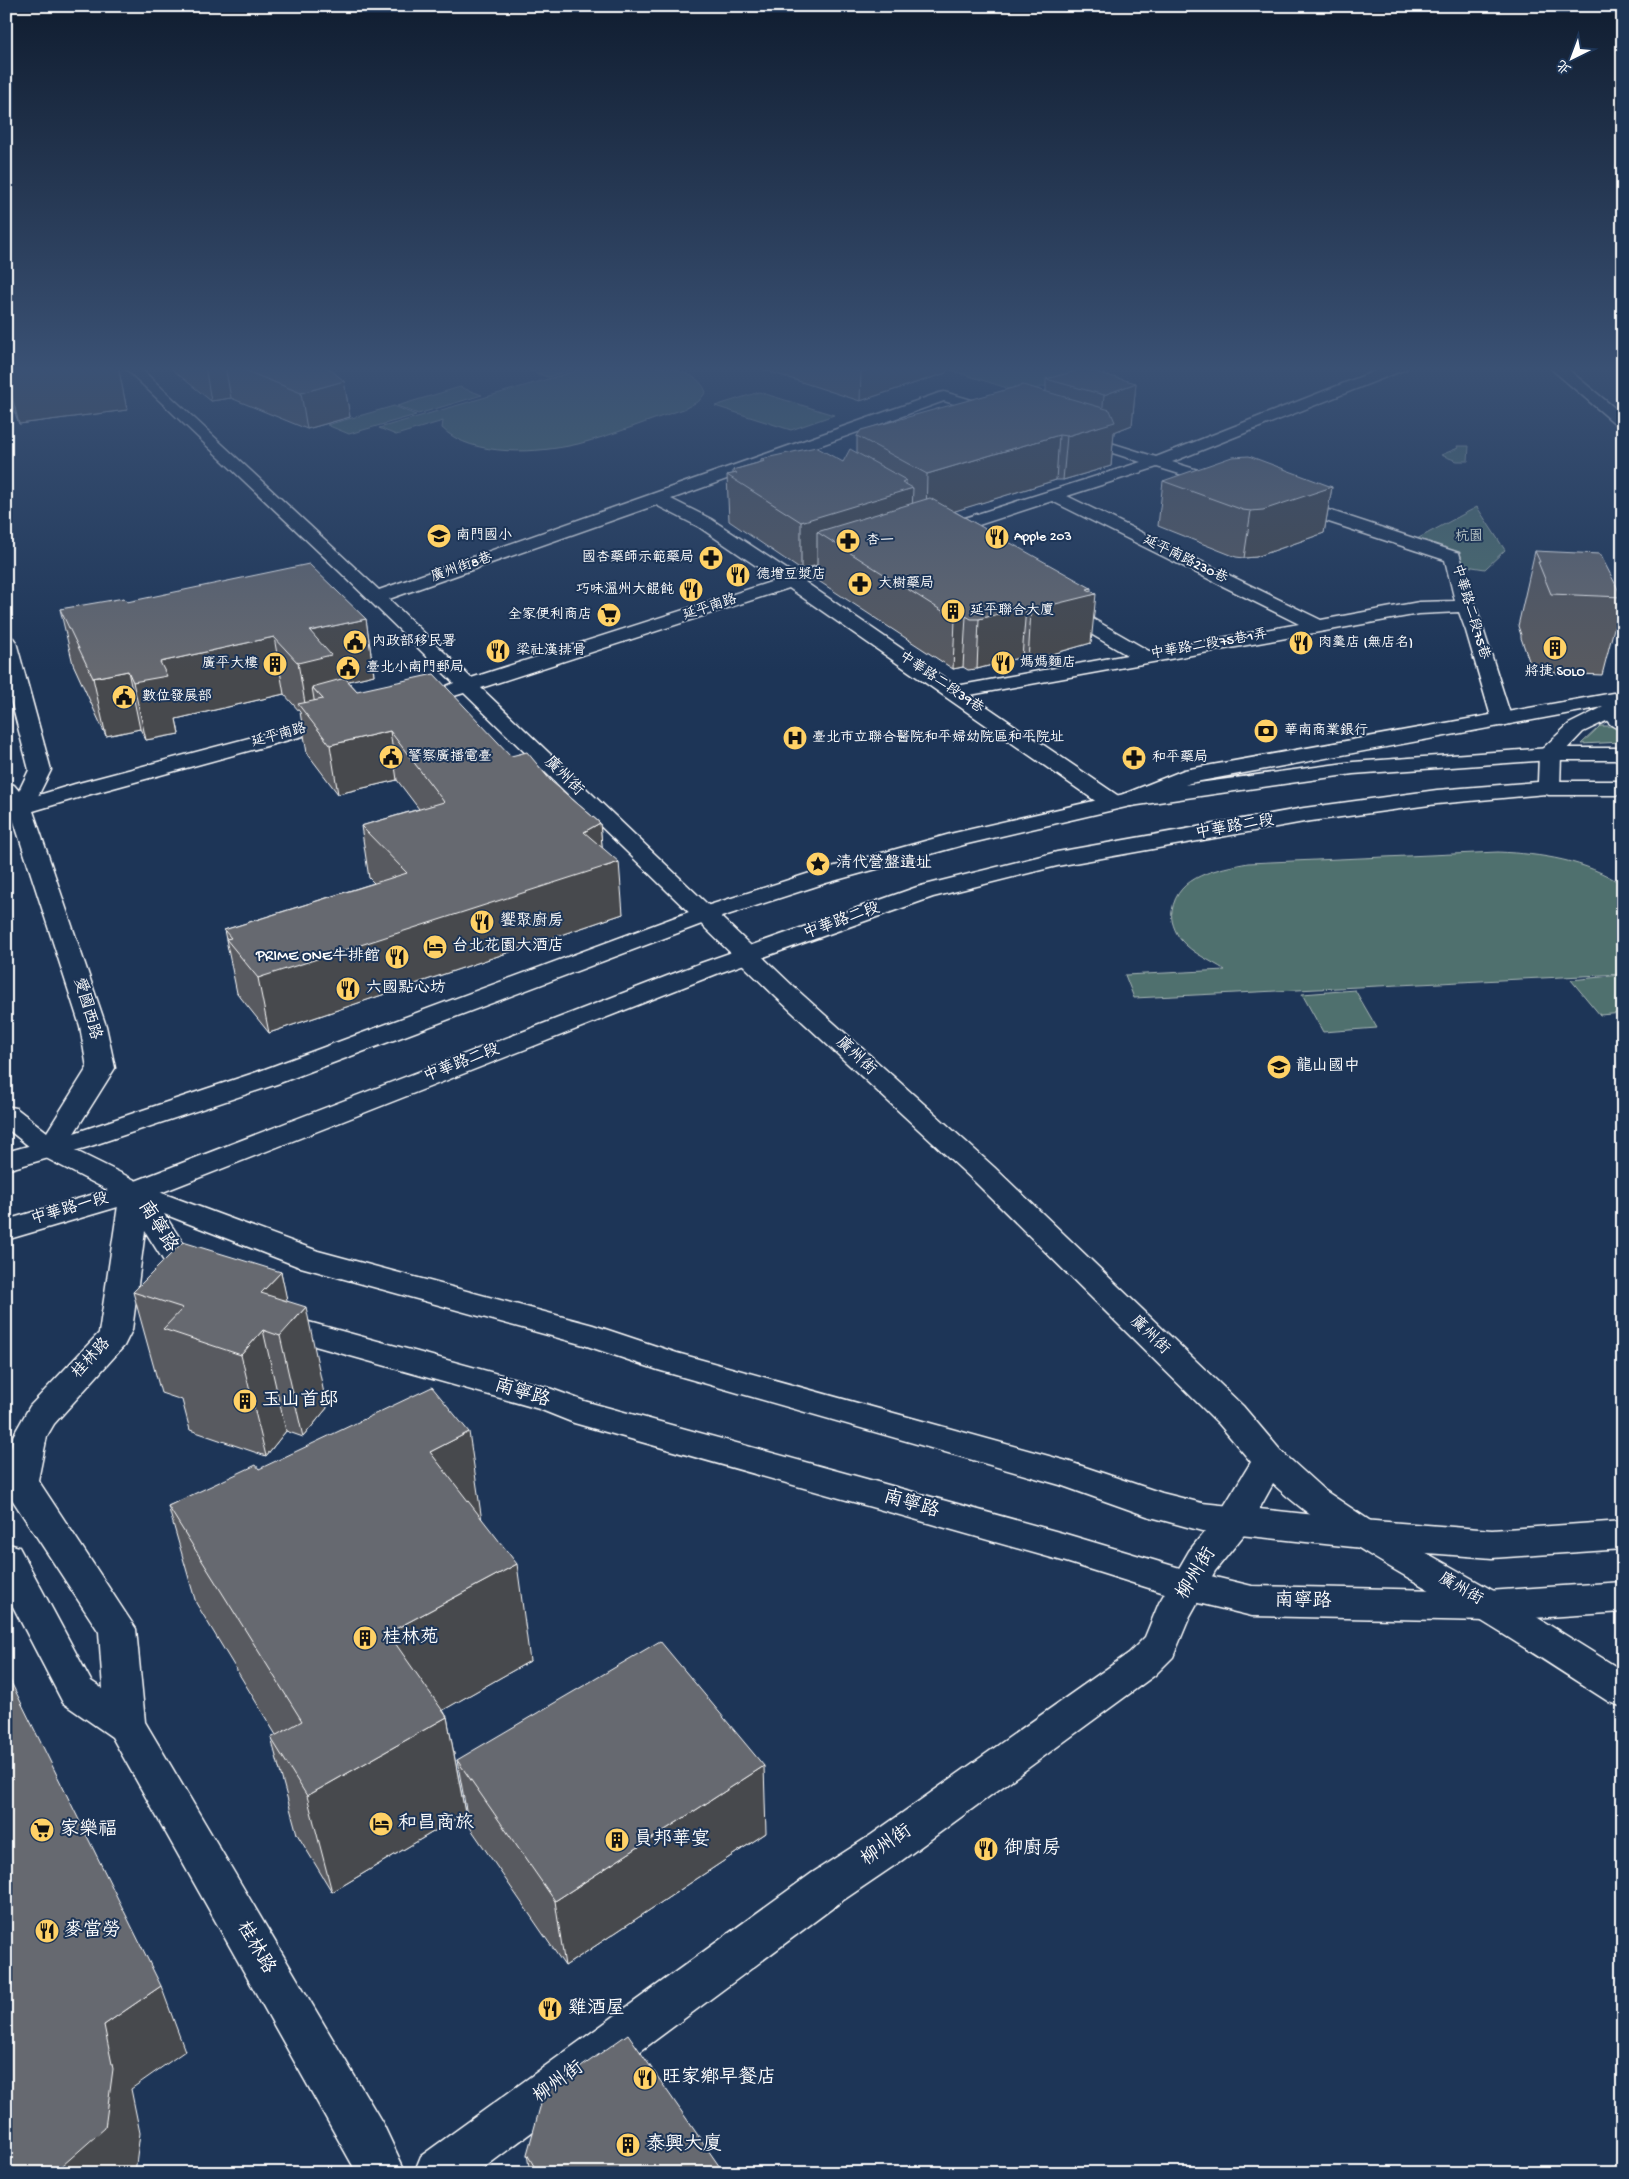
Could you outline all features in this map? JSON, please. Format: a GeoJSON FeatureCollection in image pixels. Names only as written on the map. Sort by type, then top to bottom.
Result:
{"type":"FeatureCollection","features":[{"type":"Feature","properties":{"kind":"street","name":"廣州街"},"geometry":{"type":"LineString","coordinates":[[238,468],[376,597],[669,881],[748,954],[786,993],[991,1181],[1231,1416],[1269,1460],[1312,1498],[1362,1534],[1488,1606],[1623,1691]]}},
{"type":"Feature","properties":{"kind":"street","name":"廣州街8巷"},"geometry":{"type":"LineString","coordinates":[[376,597],[744,468]]}},
{"type":"Feature","properties":{"kind":"street"},"geometry":{"type":"LineString","coordinates":[[953,546],[923,534],[1139,468]]}},
{"type":"Feature","properties":{"kind":"street"},"geometry":{"type":"LineString","coordinates":[[1175,468],[1239,488]]}},
{"type":"Feature","properties":{"kind":"street","name":"延平南路230巷"},"geometry":{"type":"LineString","coordinates":[[1052,496],[1318,626]]}},
{"type":"Feature","properties":{"kind":"street","name":"中華路二段39巷"},"geometry":{"type":"LineString","coordinates":[[658,499],[704,523],[954,692],[1122,800]]}},
{"type":"Feature","properties":{"kind":"street","name":"中華路二段75巷"},"geometry":{"type":"LineString","coordinates":[[1276,500],[1453,557],[1466,606],[1476,631],[1502,720]]}},
{"type":"Feature","properties":{"kind":"street","name":"延平南路"},"geometry":{"type":"LineString","coordinates":[[437,695],[793,582],[868,556]]}},
{"type":"Feature","properties":{"kind":"street"},"geometry":{"type":"LineString","coordinates":[[1044,598],[1145,657]]}},
{"type":"Feature","properties":{"kind":"street","name":"中華路二段75巷1弄"},"geometry":{"type":"LineString","coordinates":[[954,692],[1419,608],[1466,606]]}},
{"type":"Feature","properties":{"kind":"street"},"geometry":{"type":"LineString","coordinates":[[6,642],[40,770],[11,803]]}},
{"type":"Feature","properties":{"kind":"street"},"geometry":{"type":"LineString","coordinates":[[1122,800],[1184,777],[1502,720],[1620,709]]}},
{"type":"Feature","properties":{"kind":"street"},"geometry":{"type":"LineString","coordinates":[[1549,788],[1550,754],[1576,728],[1620,709]]}},
{"type":"Feature","properties":{"kind":"street","name":"延平南路"},"geometry":{"type":"LineString","coordinates":[[11,803],[83,789],[361,715]]}},
{"type":"Feature","properties":{"kind":"street"},"geometry":{"type":"LineString","coordinates":[[6,1161],[50,1149],[267,1078],[706,914],[818,878],[925,848],[1122,800],[1344,769],[1550,754],[1623,754]]}},
{"type":"Feature","properties":{"kind":"street","name":"中華路二段"},"geometry":{"type":"LineString","coordinates":[[135,1192],[330,1114],[748,954],[925,892],[1057,859],[1304,815],[1437,797],[1549,788],[1623,788]]}},
{"type":"Feature","properties":{"kind":"street","name":"愛國西路"},"geometry":{"type":"LineString","coordinates":[[11,803],[93,1026],[101,1068],[50,1149]]}},
{"type":"Feature","properties":{"kind":"street"},"geometry":{"type":"LineString","coordinates":[[6,1114],[50,1149],[135,1192]]}},
{"type":"Feature","properties":{"kind":"street","name":"中華路一段"},"geometry":{"type":"LineString","coordinates":[[6,1230],[135,1192]]}},
{"type":"Feature","properties":{"kind":"street","name":"南寧路"},"geometry":{"type":"LineString","coordinates":[[135,1192],[206,1304],[214,1306]]}},
{"type":"Feature","properties":{"kind":"street","name":"南寧路"},"geometry":{"type":"LineString","coordinates":[[135,1192],[308,1259],[593,1336],[669,1362],[1067,1474],[1159,1506],[1202,1517],[1362,1534],[1492,1544],[1623,1535]]}},
{"type":"Feature","properties":{"kind":"street","name":"桂林路"},"geometry":{"type":"LineString","coordinates":[[135,1192],[116,1330],[113,1338],[42,1415],[13,1471],[117,1629],[126,1725],[366,2141],[382,2173]]}},
{"type":"Feature","properties":{"kind":"street","name":"南寧路"},"geometry":{"type":"LineString","coordinates":[[247,1316],[549,1400],[574,1411],[1066,1548],[1190,1586],[1252,1601],[1488,1606],[1623,1597]]}},
{"type":"Feature","properties":{"kind":"street","name":"柳州街"},"geometry":{"type":"LineString","coordinates":[[438,2173],[827,1887],[886,1848],[1142,1664],[1160,1646],[1172,1614],[1190,1586],[1202,1561],[1234,1521],[1269,1460]]}},
{"type":"Feature","properties":{"kind":"street","name":"桂林路"},"geometry":{"type":"LineString","coordinates":[[6,1558],[77,1692],[126,1725]]}},
{"type":"Feature","properties":{"kind":"green space","name":"杭園"},"geometry":{"type":"Polygon","coordinates":[[[1477,507],[1505,550],[1485,569],[1460,565],[1413,541],[1477,507]]]}},
{"type":"Feature","properties":{"kind":"green space"},"geometry":{"type":"Polygon","coordinates":[[[1600,726],[1612,726],[1623,732],[1623,742],[1581,744],[1600,726]]]}},
{"type":"Feature","properties":{"kind":"green space"},"geometry":{"type":"Polygon","coordinates":[[[1498,852],[1531,854],[1563,860],[1609,876],[1623,885],[1623,974],[1134,998],[1125,975],[1225,970],[1186,945],[1177,933],[1172,918],[1175,899],[1182,889],[1190,882],[1212,871],[1248,863],[1498,852]]]}},
{"type":"Feature","properties":{"kind":"green space"},"geometry":{"type":"Polygon","coordinates":[[[1620,975],[1623,979],[1623,1013],[1600,1015],[1571,980],[1620,975]]]}},
{"type":"Feature","properties":{"kind":"green space"},"geometry":{"type":"Polygon","coordinates":[[[1355,990],[1377,1028],[1323,1032],[1302,994],[1355,990]]]}},
{"type":"Feature","properties":{"kind":"building"},"geometry":{"type":"Polygon","coordinates":[[[741,468],[884,468],[906,480],[902,482],[913,488],[801,522],[727,475],[737,473],[733,470],[741,468]]]}},
{"type":"Feature","properties":{"kind":"building"},"geometry":{"type":"Polygon","coordinates":[[[915,468],[948,468],[927,474],[915,468]]]}},
{"type":"Feature","properties":{"kind":"building"},"geometry":{"type":"Polygon","coordinates":[[[1201,468],[1280,468],[1332,487],[1263,510],[1251,511],[1243,510],[1163,481],[1201,468]]]}},
{"type":"Feature","properties":{"kind":"building"},"geometry":{"type":"Polygon","coordinates":[[[930,498],[1091,588],[1087,589],[1096,594],[1031,610],[1026,607],[979,619],[971,619],[966,616],[955,619],[817,532],[930,498]]]}},
{"type":"Feature","properties":{"kind":"building"},"geometry":{"type":"Polygon","coordinates":[[[1535,551],[1600,554],[1622,597],[1551,594],[1535,551]]]}},
{"type":"Feature","properties":{"kind":"building"},"geometry":{"type":"Polygon","coordinates":[[[309,564],[366,619],[310,631],[331,655],[298,663],[274,637],[160,662],[167,676],[133,682],[128,671],[93,678],[60,609],[124,598],[127,602],[309,564]]]}},
{"type":"Feature","properties":{"kind":"building"},"geometry":{"type":"Polygon","coordinates":[[[434,674],[511,756],[527,752],[551,781],[600,823],[584,832],[619,862],[258,978],[226,939],[231,938],[224,930],[407,873],[361,826],[444,802],[390,731],[330,745],[298,704],[323,699],[312,687],[345,678],[357,691],[434,674]]]}},
{"type":"Feature","properties":{"kind":"building"},"geometry":{"type":"Polygon","coordinates":[[[183,1242],[281,1272],[261,1293],[306,1307],[280,1336],[263,1330],[241,1355],[163,1329],[183,1308],[133,1292],[183,1242]]]}},
{"type":"Feature","properties":{"kind":"building"},"geometry":{"type":"Polygon","coordinates":[[[432,1387],[469,1432],[430,1452],[517,1564],[388,1633],[447,1717],[307,1796],[271,1738],[302,1721],[168,1506],[256,1465],[259,1469],[432,1387]]]}},
{"type":"Feature","properties":{"kind":"building"},"geometry":{"type":"Polygon","coordinates":[[[660,1641],[764,1766],[555,1901],[457,1760],[660,1641]]]}},
{"type":"Feature","properties":{"kind":"building","name":"家樂福"},"geometry":{"type":"Polygon","coordinates":[[[6,1672],[161,1986],[104,2025],[113,2069],[105,2128],[54,2173],[6,2173],[6,1672]]]}},
{"type":"Feature","properties":{"kind":"building"},"geometry":{"type":"Polygon","coordinates":[[[628,2034],[724,2173],[538,2173],[527,2154],[544,2093],[628,2034]]]}},
{"type":"Feature","properties":{"kind":"place","name":"南門國小"},"geometry":{"type":"Point","coordinates":[439,536]}},
{"type":"Feature","properties":{"kind":"place","name":"Apple 203"},"geometry":{"type":"Point","coordinates":[997,537]}},
{"type":"Feature","properties":{"kind":"place","name":"杏一"},"geometry":{"type":"Point","coordinates":[848,541]}},
{"type":"Feature","properties":{"kind":"place","name":"國杏藥師示範藥局"},"geometry":{"type":"Point","coordinates":[711,558]}},
{"type":"Feature","properties":{"kind":"place","name":"德增豆漿店"},"geometry":{"type":"Point","coordinates":[738,575]}},
{"type":"Feature","properties":{"kind":"place","name":"大樹藥局"},"geometry":{"type":"Point","coordinates":[860,584]}},
{"type":"Feature","properties":{"kind":"place","name":"巧味溫州大餛飩"},"geometry":{"type":"Point","coordinates":[691,590]}},
{"type":"Feature","properties":{"kind":"place","name":"延平聯合大廈"},"geometry":{"type":"Point","coordinates":[953,611]}},
{"type":"Feature","properties":{"kind":"place","name":"全家便利商店"},"geometry":{"type":"Point","coordinates":[609,615]}},
{"type":"Feature","properties":{"kind":"place","name":"內政部移民署"},"geometry":{"type":"Point","coordinates":[355,642]}},
{"type":"Feature","properties":{"kind":"place","name":"肉羹店 (無店名)"},"geometry":{"type":"Point","coordinates":[1301,643]}},
{"type":"Feature","properties":{"kind":"place","name":"將捷 SOLO"},"geometry":{"type":"Point","coordinates":[1555,648]}},
{"type":"Feature","properties":{"kind":"place","name":"梁社漢排骨"},"geometry":{"type":"Point","coordinates":[498,651]}},
{"type":"Feature","properties":{"kind":"place","name":"媽媽麵店"},"geometry":{"type":"Point","coordinates":[1003,663]}},
{"type":"Feature","properties":{"kind":"place","name":"廣平大樓"},"geometry":{"type":"Point","coordinates":[275,664]}},
{"type":"Feature","properties":{"kind":"place","name":"臺北小南門郵局"},"geometry":{"type":"Point","coordinates":[348,668]}},
{"type":"Feature","properties":{"kind":"place","name":"數位發展部"},"geometry":{"type":"Point","coordinates":[124,697]}},
{"type":"Feature","properties":{"kind":"place","name":"華南商業銀行"},"geometry":{"type":"Point","coordinates":[1266,731]}},
{"type":"Feature","properties":{"kind":"place","name":"臺北市立聯合醫院和平婦幼院區和平院址"},"geometry":{"type":"Point","coordinates":[795,738]}},
{"type":"Feature","properties":{"kind":"place","name":"警察廣播電臺"},"geometry":{"type":"Point","coordinates":[391,757]}},
{"type":"Feature","properties":{"kind":"place","name":"和平藥局"},"geometry":{"type":"Point","coordinates":[1134,758]}},
{"type":"Feature","properties":{"kind":"place","name":"清代營盤遺址"},"geometry":{"type":"Point","coordinates":[818,864]}},
{"type":"Feature","properties":{"kind":"place","name":"饗聚廚房"},"geometry":{"type":"Point","coordinates":[482,922]}},
{"type":"Feature","properties":{"kind":"place","name":"台北花園大酒店"},"geometry":{"type":"Point","coordinates":[435,947]}},
{"type":"Feature","properties":{"kind":"place","name":"PRIME ONE牛排館"},"geometry":{"type":"Point","coordinates":[397,957]}},
{"type":"Feature","properties":{"kind":"place","name":"六國點心坊"},"geometry":{"type":"Point","coordinates":[348,989]}},
{"type":"Feature","properties":{"kind":"place","name":"龍山國中"},"geometry":{"type":"Point","coordinates":[1279,1067]}},
{"type":"Feature","properties":{"kind":"place","name":"玉山首邸"},"geometry":{"type":"Point","coordinates":[245,1401]}},
{"type":"Feature","properties":{"kind":"place","name":"桂林苑"},"geometry":{"type":"Point","coordinates":[365,1638]}},
{"type":"Feature","properties":{"kind":"place","name":"和昌商旅"},"geometry":{"type":"Point","coordinates":[381,1824]}},
{"type":"Feature","properties":{"kind":"place","name":"家樂福"},"geometry":{"type":"Point","coordinates":[42,1830]}},
{"type":"Feature","properties":{"kind":"place","name":"員邦華宴"},"geometry":{"type":"Point","coordinates":[617,1840]}},
{"type":"Feature","properties":{"kind":"place","name":"御廚房"},"geometry":{"type":"Point","coordinates":[986,1849]}},
{"type":"Feature","properties":{"kind":"place","name":"麥當勞"},"geometry":{"type":"Point","coordinates":[47,1931]}},
{"type":"Feature","properties":{"kind":"place","name":"雞酒屋"},"geometry":{"type":"Point","coordinates":[550,2009]}},
{"type":"Feature","properties":{"kind":"place","name":"旺家鄉早餐店"},"geometry":{"type":"Point","coordinates":[645,2078]}},
{"type":"Feature","properties":{"kind":"place","name":"泰興大廈"},"geometry":{"type":"Point","coordinates":[628,2145]}}]}
